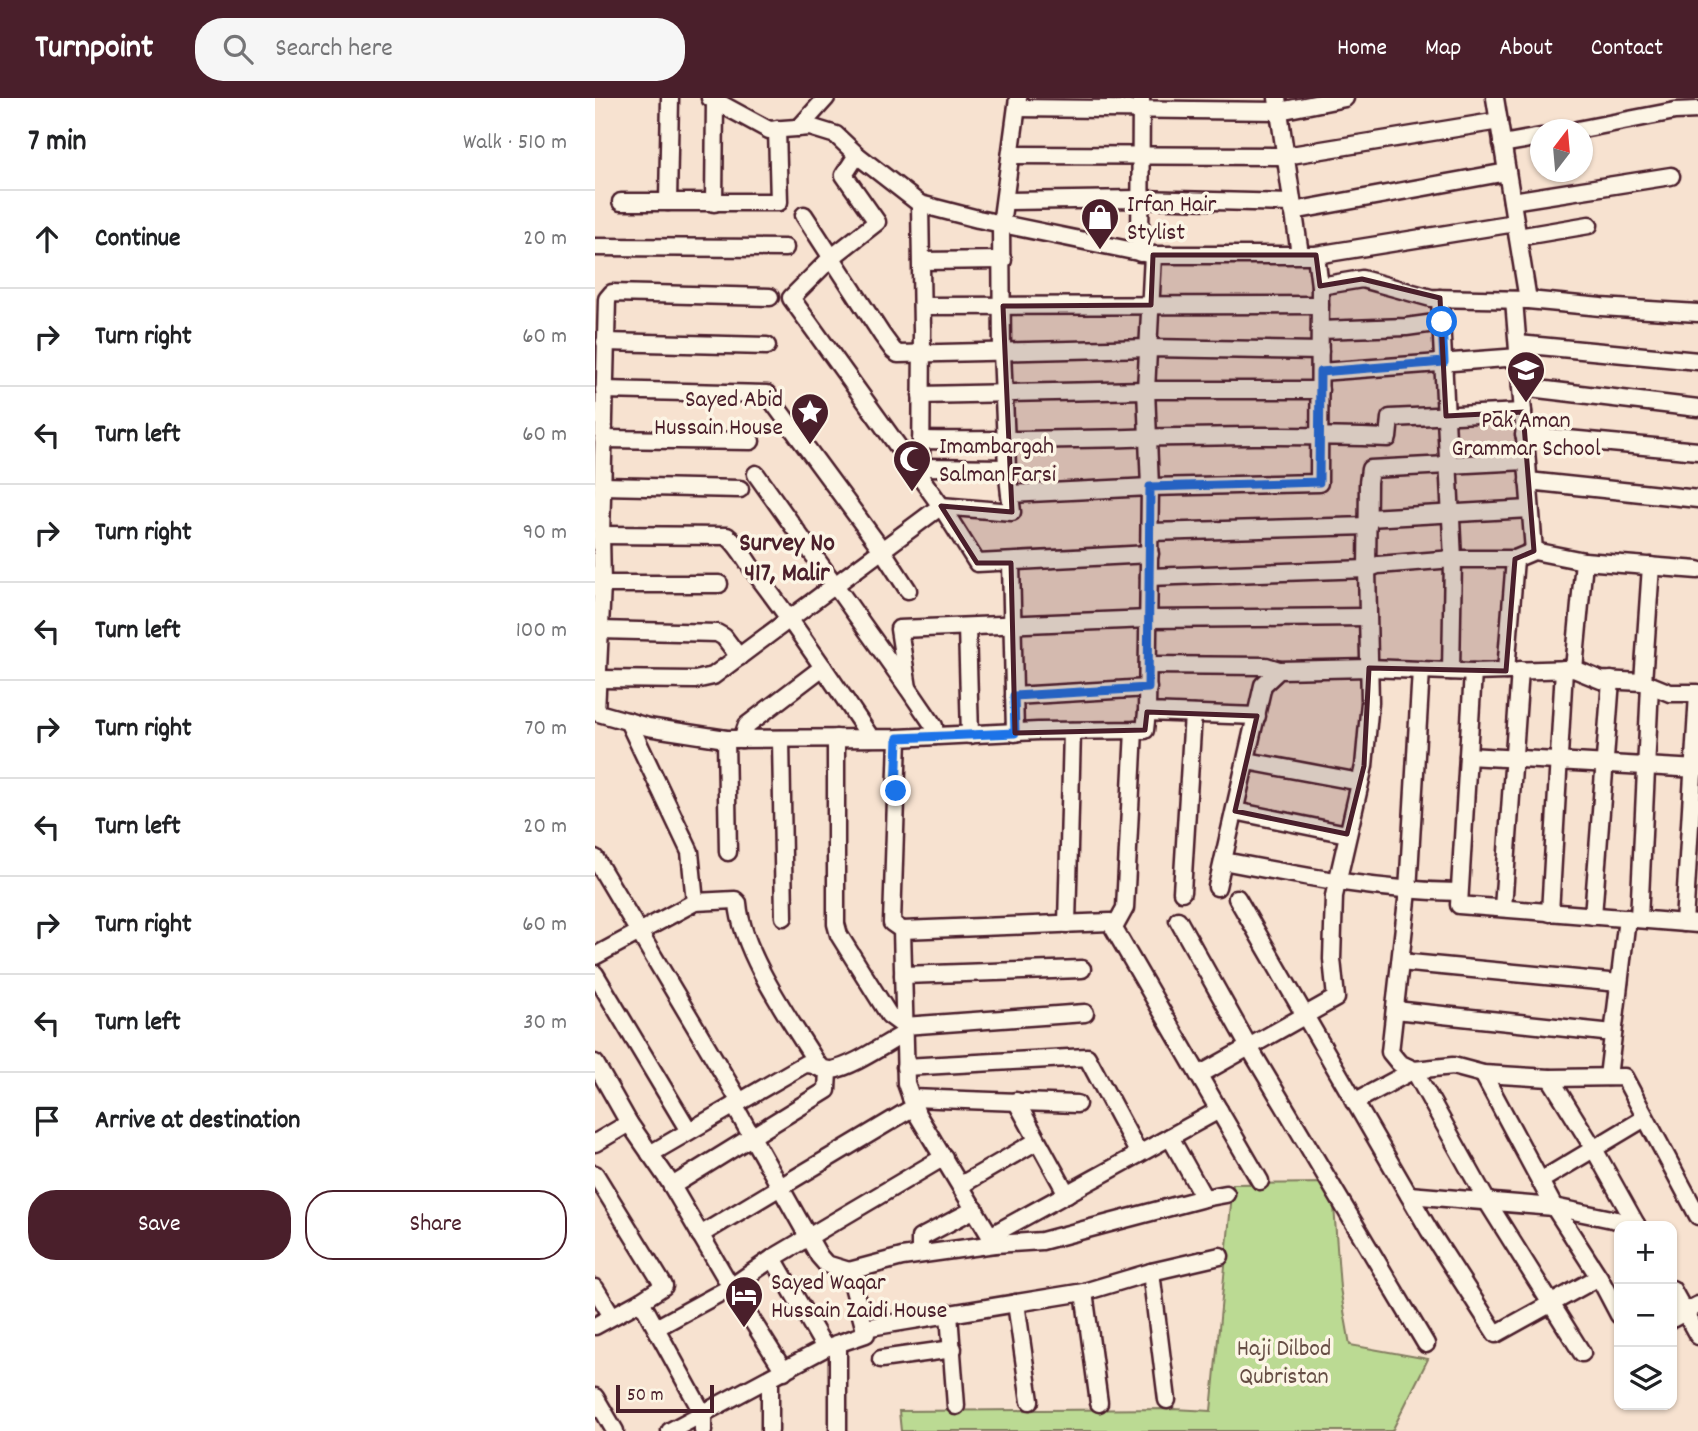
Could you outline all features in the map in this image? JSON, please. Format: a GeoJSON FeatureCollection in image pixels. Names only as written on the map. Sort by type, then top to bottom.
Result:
{"type":"FeatureCollection","features":[{"type":"Feature","properties":{"kind":"street"},"geometry":{"type":"LineString","coordinates":[[668,202],[670,98]]}},
{"type":"Feature","properties":{"kind":"street"},"geometry":{"type":"LineString","coordinates":[[799,128],[826,98]]}},
{"type":"Feature","properties":{"kind":"street"},"geometry":{"type":"LineString","coordinates":[[599,679],[695,680],[713,676],[941,506],[1013,512],[1005,441],[1001,225],[1017,103],[1278,104],[1345,98]]}},
{"type":"Feature","properties":{"kind":"street"},"geometry":{"type":"LineString","coordinates":[[1495,98],[1517,230],[1521,300],[1518,351],[1534,551]]}},
{"type":"Feature","properties":{"kind":"street"},"geometry":{"type":"LineString","coordinates":[[714,203],[720,100],[769,130],[810,127],[836,135],[857,155],[920,204],[1001,225],[1146,254],[1308,255],[1517,230],[1589,225]]}},
{"type":"Feature","properties":{"kind":"street"},"geometry":{"type":"LineString","coordinates":[[770,297],[612,293],[607,299],[600,436],[602,584],[596,712],[648,727],[734,739],[898,738],[1145,730],[1150,554],[1146,390],[1151,304],[1139,199],[1141,104]]}},
{"type":"Feature","properties":{"kind":"street"},"geometry":{"type":"LineString","coordinates":[[1010,494],[1319,482],[1320,286],[1293,207],[1278,104]]}},
{"type":"Feature","properties":{"kind":"street"},"geometry":{"type":"LineString","coordinates":[[1593,127],[1675,111],[1698,110]]}},
{"type":"Feature","properties":{"kind":"street"},"geometry":{"type":"LineString","coordinates":[[1011,155],[1285,156],[1499,121]]}},
{"type":"Feature","properties":{"kind":"street"},"geometry":{"type":"LineString","coordinates":[[621,202],[779,202],[777,129]]}},
{"type":"Feature","properties":{"kind":"street"},"geometry":{"type":"LineString","coordinates":[[1503,144],[1530,139]]}},
{"type":"Feature","properties":{"kind":"street"},"geometry":{"type":"LineString","coordinates":[[857,155],[844,175],[877,222],[831,258],[791,298],[921,472],[977,563],[1150,554]]}},
{"type":"Feature","properties":{"kind":"street"},"geometry":{"type":"LineString","coordinates":[[1005,201],[1139,199],[1293,207],[1507,172]]}},
{"type":"Feature","properties":{"kind":"street"},"geometry":{"type":"LineString","coordinates":[[1512,201],[1671,176]]}},
{"type":"Feature","properties":{"kind":"street"},"geometry":{"type":"LineString","coordinates":[[920,204],[921,472]]}},
{"type":"Feature","properties":{"kind":"street"},"geometry":{"type":"LineString","coordinates":[[803,215],[893,351],[898,354],[1150,348],[1320,351]]}},
{"type":"Feature","properties":{"kind":"street"},"geometry":{"type":"LineString","coordinates":[[595,247],[785,248]]}},
{"type":"Feature","properties":{"kind":"street"},"geometry":{"type":"LineString","coordinates":[[921,261],[1003,260]]}},
{"type":"Feature","properties":{"kind":"street"},"geometry":{"type":"LineString","coordinates":[[1320,286],[1362,279],[1431,298],[1521,300],[1698,313]]}},
{"type":"Feature","properties":{"kind":"street"},"geometry":{"type":"LineString","coordinates":[[1440,298],[1453,559],[1451,671]]}},
{"type":"Feature","properties":{"kind":"street"},"geometry":{"type":"LineString","coordinates":[[922,306],[1320,305]]}},
{"type":"Feature","properties":{"kind":"street"},"geometry":{"type":"LineString","coordinates":[[1320,330],[1406,327],[1442,322]]}},
{"type":"Feature","properties":{"kind":"street"},"geometry":{"type":"LineString","coordinates":[[605,342],[767,346]]}},
{"type":"Feature","properties":{"kind":"street"},"geometry":{"type":"LineString","coordinates":[[1320,372],[1444,362],[1518,351],[1698,361]]}},
{"type":"Feature","properties":{"kind":"street"},"geometry":{"type":"LineString","coordinates":[[1521,387],[1698,408]]}},
{"type":"Feature","properties":{"kind":"street"},"geometry":{"type":"LineString","coordinates":[[604,390],[767,394],[908,590]]}},
{"type":"Feature","properties":{"kind":"street"},"geometry":{"type":"LineString","coordinates":[[921,395],[1146,390],[1320,390]]}},
{"type":"Feature","properties":{"kind":"street"},"geometry":{"type":"LineString","coordinates":[[921,440],[1319,435],[1388,438],[1390,418],[1523,412]]}},
{"type":"Feature","properties":{"kind":"street"},"geometry":{"type":"LineString","coordinates":[[1524,435],[1698,451]]}},
{"type":"Feature","properties":{"kind":"street"},"geometry":{"type":"LineString","coordinates":[[600,436],[751,441]]}},
{"type":"Feature","properties":{"kind":"street"},"geometry":{"type":"LineString","coordinates":[[1199,1075],[1336,998],[1332,959],[1334,896],[1360,782],[1370,702],[1367,569],[1370,469],[1526,461]]}},
{"type":"Feature","properties":{"kind":"street"},"geometry":{"type":"LineString","coordinates":[[921,472],[1007,468]]}},
{"type":"Feature","properties":{"kind":"street"},"geometry":{"type":"LineString","coordinates":[[756,474],[934,726],[935,736]]}},
{"type":"Feature","properties":{"kind":"street"},"geometry":{"type":"LineString","coordinates":[[1528,481],[1698,499]]}},
{"type":"Feature","properties":{"kind":"street"},"geometry":{"type":"LineString","coordinates":[[602,486],[740,489]]}},
{"type":"Feature","properties":{"kind":"street"},"geometry":{"type":"LineString","coordinates":[[1150,532],[1368,522],[1530,509]]}},
{"type":"Feature","properties":{"kind":"street"},"geometry":{"type":"LineString","coordinates":[[601,535],[727,536],[734,541],[740,554],[790,618],[871,738]]}},
{"type":"Feature","properties":{"kind":"street"},"geometry":{"type":"LineString","coordinates":[[1149,577],[1367,569],[1378,565],[1453,559],[1515,559],[1534,551],[1584,561],[1698,570]]}},
{"type":"Feature","properties":{"kind":"street"},"geometry":{"type":"LineString","coordinates":[[1503,908],[1514,758],[1515,559]]}},
{"type":"Feature","properties":{"kind":"street"},"geometry":{"type":"LineString","coordinates":[[1550,913],[1559,762],[1584,561]]}},
{"type":"Feature","properties":{"kind":"street"},"geometry":{"type":"LineString","coordinates":[[1011,563],[1015,733]]}},
{"type":"Feature","properties":{"kind":"street"},"geometry":{"type":"LineString","coordinates":[[1608,1077],[1619,983],[1633,919],[1646,765],[1651,566]]}},
{"type":"Feature","properties":{"kind":"street"},"geometry":{"type":"LineString","coordinates":[[602,584],[719,583]]}},
{"type":"Feature","properties":{"kind":"street"},"geometry":{"type":"LineString","coordinates":[[908,688],[899,629],[1149,620],[1368,617]]}},
{"type":"Feature","properties":{"kind":"street"},"geometry":{"type":"LineString","coordinates":[[967,627],[970,735]]}},
{"type":"Feature","properties":{"kind":"street"},"geometry":{"type":"LineString","coordinates":[[600,630],[717,633],[724,637],[739,657]]}},
{"type":"Feature","properties":{"kind":"street"},"geometry":{"type":"LineString","coordinates":[[1148,665],[1266,666],[1279,670],[1369,667],[1451,671],[1569,669],[1601,680],[1647,684],[1670,693],[1698,694],[1691,924],[1459,905],[1473,671]]}},
{"type":"Feature","properties":{"kind":"street"},"geometry":{"type":"LineString","coordinates":[[729,852],[734,739],[747,725],[823,667]]}},
{"type":"Feature","properties":{"kind":"street"},"geometry":{"type":"LineString","coordinates":[[1217,887],[1263,685],[1279,670]]}},
{"type":"Feature","properties":{"kind":"street"},"geometry":{"type":"LineString","coordinates":[[1421,670],[1408,891],[1390,1052],[1399,1063],[1414,1070],[1488,1203],[1582,1353]]}},
{"type":"Feature","properties":{"kind":"street"},"geometry":{"type":"LineString","coordinates":[[1593,916],[1611,680]]}},
{"type":"Feature","properties":{"kind":"street"},"geometry":{"type":"LineString","coordinates":[[1014,696],[1148,688]]}},
{"type":"Feature","properties":{"kind":"street"},"geometry":{"type":"LineString","coordinates":[[1147,712],[1257,716]]}},
{"type":"Feature","properties":{"kind":"street"},"geometry":{"type":"LineString","coordinates":[[1182,892],[1193,714]]}},
{"type":"Feature","properties":{"kind":"street"},"geometry":{"type":"LineString","coordinates":[[628,722],[690,852],[695,902]]}},
{"type":"Feature","properties":{"kind":"street"},"geometry":{"type":"LineString","coordinates":[[1114,928],[1125,908],[1134,730]]}},
{"type":"Feature","properties":{"kind":"street"},"geometry":{"type":"LineString","coordinates":[[1067,924],[1072,731]]}},
{"type":"Feature","properties":{"kind":"street"},"geometry":{"type":"LineString","coordinates":[[836,738],[836,924],[839,935],[889,1015],[904,1030]]}},
{"type":"Feature","properties":{"kind":"street"},"geometry":{"type":"LineString","coordinates":[[898,738],[892,923],[902,930],[1110,922],[1260,1181]]}},
{"type":"Feature","properties":{"kind":"street"},"geometry":{"type":"LineString","coordinates":[[781,739],[785,917]]}},
{"type":"Feature","properties":{"kind":"street"},"geometry":{"type":"LineString","coordinates":[[1468,756],[1695,769]]}},
{"type":"Feature","properties":{"kind":"street"},"geometry":{"type":"LineString","coordinates":[[1247,761],[1360,782]]}},
{"type":"Feature","properties":{"kind":"street"},"geometry":{"type":"LineString","coordinates":[[1235,810],[1347,834]]}},
{"type":"Feature","properties":{"kind":"street"},"geometry":{"type":"LineString","coordinates":[[595,858],[737,1104],[752,1137],[808,1237],[826,1264],[849,1271],[993,1240],[1042,1241],[1226,1194]]}},
{"type":"Feature","properties":{"kind":"street"},"geometry":{"type":"LineString","coordinates":[[1223,861],[1337,882],[1408,891],[1459,892]]}},
{"type":"Feature","properties":{"kind":"street"},"geometry":{"type":"LineString","coordinates":[[595,956],[695,902],[732,898],[738,903],[743,930],[768,983],[824,1070],[827,1090],[672,1186]]}},
{"type":"Feature","properties":{"kind":"street"},"geometry":{"type":"LineString","coordinates":[[1237,898],[1409,1195],[1496,1334],[1599,1277]]}},
{"type":"Feature","properties":{"kind":"street"},"geometry":{"type":"LineString","coordinates":[[1178,920],[1249,1047],[1426,1344]]}},
{"type":"Feature","properties":{"kind":"street"},"geometry":{"type":"LineString","coordinates":[[902,930],[906,1083],[913,1102],[993,1240]]}},
{"type":"Feature","properties":{"kind":"street"},"geometry":{"type":"LineString","coordinates":[[1400,962],[1619,983]]}},
{"type":"Feature","properties":{"kind":"street"},"geometry":{"type":"LineString","coordinates":[[903,975],[1082,969]]}},
{"type":"Feature","properties":{"kind":"street"},"geometry":{"type":"LineString","coordinates":[[595,974],[689,1131]]}},
{"type":"Feature","properties":{"kind":"street"},"geometry":{"type":"LineString","coordinates":[[1395,1010],[1613,1033]]}},
{"type":"Feature","properties":{"kind":"street"},"geometry":{"type":"LineString","coordinates":[[650,1154],[805,1064],[813,1064],[824,1070],[842,1067],[904,1030],[1085,1013]]}},
{"type":"Feature","properties":{"kind":"street"},"geometry":{"type":"LineString","coordinates":[[905,1067],[1087,1057],[1139,1154]]}},
{"type":"Feature","properties":{"kind":"street"},"geometry":{"type":"LineString","coordinates":[[595,1063],[731,1287],[777,1375],[770,1431]]}},
{"type":"Feature","properties":{"kind":"street"},"geometry":{"type":"LineString","coordinates":[[1354,1102],[1414,1070],[1453,1066],[1483,1074],[1550,1078],[1624,1077],[1698,1216]]}},
{"type":"Feature","properties":{"kind":"street"},"geometry":{"type":"LineString","coordinates":[[1483,1074],[1554,1207],[1614,1306]]}},
{"type":"Feature","properties":{"kind":"street"},"geometry":{"type":"LineString","coordinates":[[1550,1078],[1634,1221]]}},
{"type":"Feature","properties":{"kind":"street"},"geometry":{"type":"LineString","coordinates":[[1016,1101],[1067,1194]]}},
{"type":"Feature","properties":{"kind":"street"},"geometry":{"type":"LineString","coordinates":[[700,1235],[913,1102],[1016,1101],[1077,1104]]}},
{"type":"Feature","properties":{"kind":"street"},"geometry":{"type":"LineString","coordinates":[[993,1240],[1067,1194],[1219,1110]]}},
{"type":"Feature","properties":{"kind":"street"},"geometry":{"type":"LineString","coordinates":[[1540,1181],[1645,1118]]}},
{"type":"Feature","properties":{"kind":"street"},"geometry":{"type":"LineString","coordinates":[[595,1143],[629,1122]]}},
{"type":"Feature","properties":{"kind":"street"},"geometry":{"type":"LineString","coordinates":[[1170,1137],[1203,1198]]}},
{"type":"Feature","properties":{"kind":"street"},"geometry":{"type":"LineString","coordinates":[[961,1185],[1037,1141]]}},
{"type":"Feature","properties":{"kind":"street"},"geometry":{"type":"LineString","coordinates":[[656,1328],[731,1287],[773,1258],[944,1157]]}},
{"type":"Feature","properties":{"kind":"street"},"geometry":{"type":"LineString","coordinates":[[595,1174],[664,1286],[595,1326]]}},
{"type":"Feature","properties":{"kind":"street"},"geometry":{"type":"LineString","coordinates":[[1409,1195],[1554,1207],[1618,1221]]}},
{"type":"Feature","properties":{"kind":"street"},"geometry":{"type":"LineString","coordinates":[[920,1254],[920,1238],[975,1209]]}},
{"type":"Feature","properties":{"kind":"street"},"geometry":{"type":"LineString","coordinates":[[864,1328],[1084,1292],[1220,1255]]}},
{"type":"Feature","properties":{"kind":"street"},"geometry":{"type":"LineString","coordinates":[[773,1258],[832,1346],[838,1431]]}},
{"type":"Feature","properties":{"kind":"street"},"geometry":{"type":"LineString","coordinates":[[670,1431],[703,1423],[777,1375],[832,1346],[866,1334],[849,1271]]}},
{"type":"Feature","properties":{"kind":"street"},"geometry":{"type":"LineString","coordinates":[[1151,1272],[1167,1400]]}},
{"type":"Feature","properties":{"kind":"street"},"geometry":{"type":"LineString","coordinates":[[595,1288],[612,1316]]}},
{"type":"Feature","properties":{"kind":"street"},"geometry":{"type":"LineString","coordinates":[[1084,1292],[1099,1403]]}},
{"type":"Feature","properties":{"kind":"street"},"geometry":{"type":"LineString","coordinates":[[641,1301],[703,1423]]}},
{"type":"Feature","properties":{"kind":"street"},"geometry":{"type":"LineString","coordinates":[[1016,1303],[1030,1401]]}},
{"type":"Feature","properties":{"kind":"street"},"geometry":{"type":"LineString","coordinates":[[1685,1312],[1698,1336]]}},
{"type":"Feature","properties":{"kind":"street"},"geometry":{"type":"LineString","coordinates":[[949,1314],[956,1406]]}},
{"type":"Feature","properties":{"kind":"street"},"geometry":{"type":"LineString","coordinates":[[881,1359],[953,1349]]}},
{"type":"Feature","properties":{"kind":"street"},"geometry":{"type":"LineString","coordinates":[[595,1397],[615,1431]]}},
{"type":"Feature","properties":{"kind":"highlighted area"},"geometry":{"type":"Polygon","coordinates":[[[1153,255],[1316,255],[1320,286],[1362,279],[1440,298],[1446,416],[1523,412],[1534,551],[1515,559],[1506,671],[1369,668],[1364,766],[1347,834],[1235,811],[1257,716],[1147,712],[1145,730],[1015,733],[1011,563],[977,563],[941,506],[1012,512],[1003,306],[1151,305],[1153,255]]]}},
{"type":"Feature","properties":{"kind":"green space","name":"Haji Dilbod Qubristan"},"geometry":{"type":"Polygon","coordinates":[[[1325,1183],[1333,1192],[1340,1288],[1350,1345],[1428,1359],[1392,1431],[901,1431],[899,1411],[1211,1411],[1233,1184],[1325,1183]]]}},
{"type":"Feature","properties":{"kind":"place","name":"Irfan Hair Stylist"},"geometry":{"type":"Point","coordinates":[1100,251]}},
{"type":"Feature","properties":{"kind":"place","name":"Pak Aman Grammar School"},"geometry":{"type":"Point","coordinates":[1526,404]}},
{"type":"Feature","properties":{"kind":"place","name":"Sayed Abid Hussain House"},"geometry":{"type":"Point","coordinates":[810,446]}},
{"type":"Feature","properties":{"kind":"place","name":"Imambargah Salman Farsi"},"geometry":{"type":"Point","coordinates":[912,493]}},
{"type":"Feature","properties":{"kind":"place","name":"Sayed Waqar Hussain Zaidi House"},"geometry":{"type":"Point","coordinates":[744,1329]}},
{"type":"Feature","properties":{"kind":"district","name":"Survey No 417, Malir"},"geometry":{"type":"Point","coordinates":[787,556]}},
{"type":"Feature","properties":{"kind":"route"},"geometry":{"type":"LineString","coordinates":[[896,791],[898,738],[1015,733],[1014,696],[1148,688],[1150,487],[1319,482],[1320,372],[1444,362],[1442,322]]}}]}
